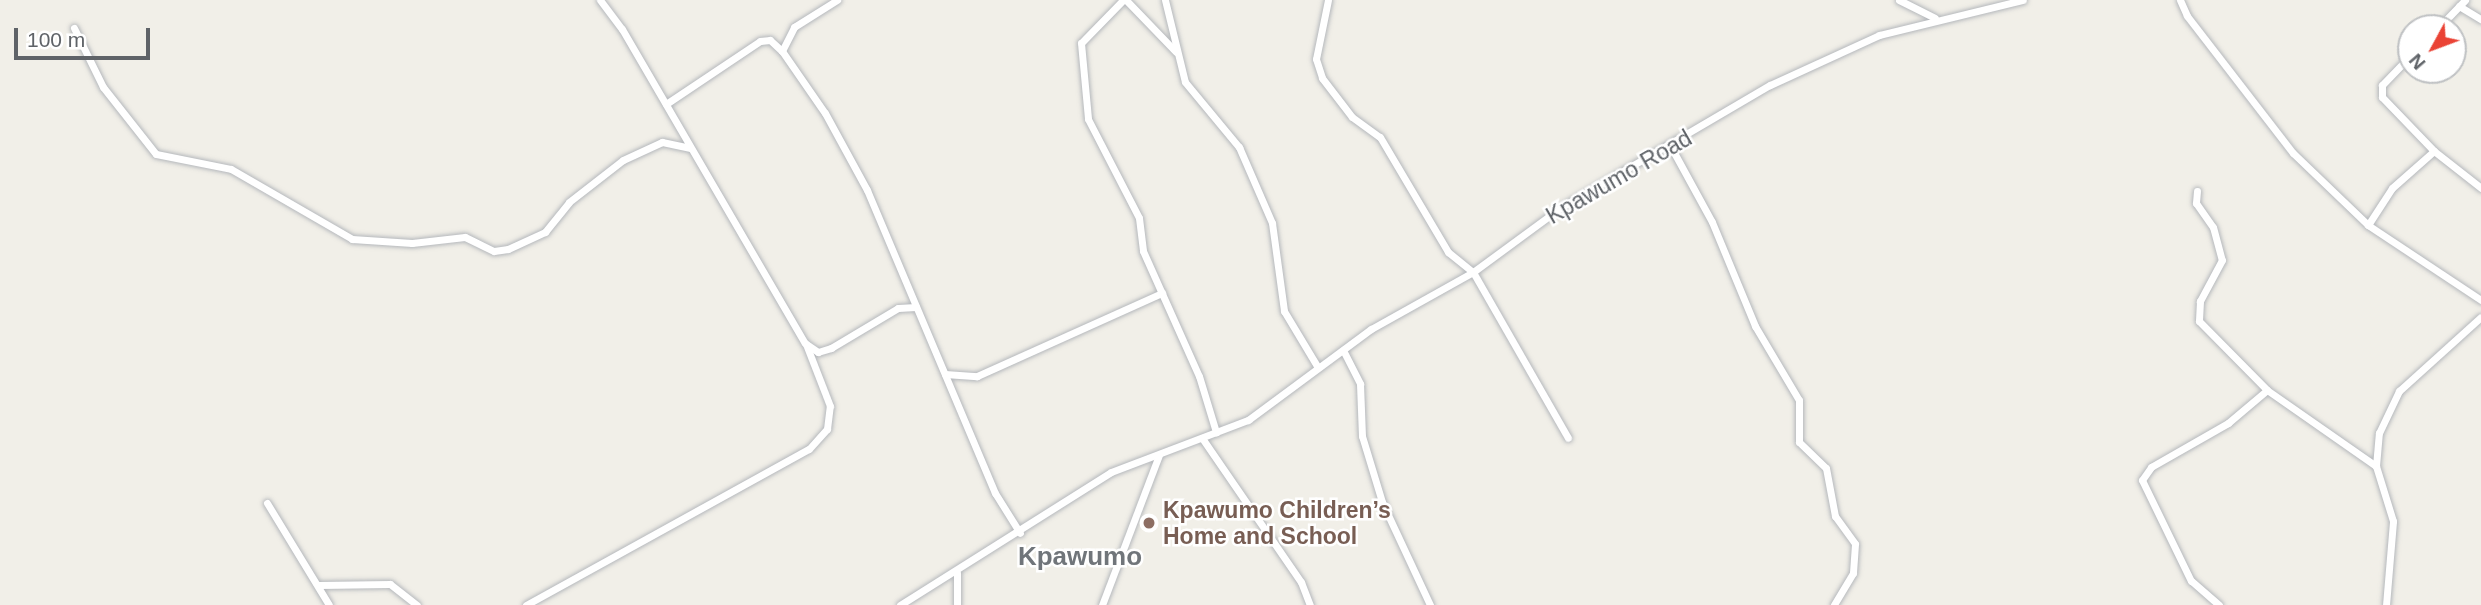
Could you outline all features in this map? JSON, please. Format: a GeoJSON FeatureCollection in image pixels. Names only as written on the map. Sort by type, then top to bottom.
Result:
{"type":"FeatureCollection","features":[{"type":"Feature","properties":{"kind":"street"},"geometry":{"type":"LineString","coordinates":[[526,605],[809,449],[827,429],[830,406],[805,343],[666,104],[600,0]]}},
{"type":"Feature","properties":{"kind":"street"},"geometry":{"type":"LineString","coordinates":[[782,51],[794,27],[837,0]]}},
{"type":"Feature","properties":{"kind":"street"},"geometry":{"type":"LineString","coordinates":[[1177,52],[1124,0],[1081,43],[1083,85],[1094,140],[1127,192],[1162,293],[1199,376],[1216,432]]}},
{"type":"Feature","properties":{"kind":"street"},"geometry":{"type":"LineString","coordinates":[[1165,0],[1185,82],[1239,147],[1272,223],[1284,311],[1317,366]]}},
{"type":"Feature","properties":{"kind":"street"},"geometry":{"type":"LineString","coordinates":[[1328,0],[1316,59],[1322,78],[1352,117],[1380,137],[1448,252],[1473,272],[1568,438]]}},
{"type":"Feature","properties":{"kind":"street"},"geometry":{"type":"LineString","coordinates":[[1899,0],[1935,18]]}},
{"type":"Feature","properties":{"kind":"street","name":"Kpawumo Road"},"geometry":{"type":"LineString","coordinates":[[901,605],[957,573],[1111,472],[1248,420],[1317,366],[1418,299],[1473,272],[1560,208],[1833,53],[1935,18],[2023,0]]}},
{"type":"Feature","properties":{"kind":"street"},"geometry":{"type":"LineString","coordinates":[[2180,0],[2186,16],[2293,153],[2368,225],[2481,300]]}},
{"type":"Feature","properties":{"kind":"street"},"geometry":{"type":"LineString","coordinates":[[2462,3],[2481,19]]}},
{"type":"Feature","properties":{"kind":"street"},"geometry":{"type":"LineString","coordinates":[[74,28],[103,87],[156,154],[231,169],[352,239],[412,243],[465,237],[494,251],[508,249],[545,232],[569,202],[623,160],[662,142],[690,148]]}},
{"type":"Feature","properties":{"kind":"street"},"geometry":{"type":"LineString","coordinates":[[666,104],[760,41],[770,40],[782,51],[825,113],[867,190],[995,493],[1020,533]]}},
{"type":"Feature","properties":{"kind":"street"},"geometry":{"type":"LineString","coordinates":[[2397,69],[2382,85],[2382,97],[2434,151],[2481,188]]}},
{"type":"Feature","properties":{"kind":"street"},"geometry":{"type":"LineString","coordinates":[[1671,147],[1712,222],[1755,326],[1799,400],[1799,442],[1826,468],[1835,516],[1854,544],[1853,573],[1834,605]]}},
{"type":"Feature","properties":{"kind":"street"},"geometry":{"type":"LineString","coordinates":[[2368,225],[2392,188],[2434,151]]}},
{"type":"Feature","properties":{"kind":"street"},"geometry":{"type":"LineString","coordinates":[[2197,191],[2196,203],[2213,227],[2222,260],[2200,301],[2199,321],[2267,390],[2376,466]]}},
{"type":"Feature","properties":{"kind":"street"},"geometry":{"type":"LineString","coordinates":[[946,374],[977,376],[1162,293]]}},
{"type":"Feature","properties":{"kind":"street"},"geometry":{"type":"LineString","coordinates":[[805,343],[818,352],[831,348],[898,308],[916,306]]}},
{"type":"Feature","properties":{"kind":"street"},"geometry":{"type":"LineString","coordinates":[[2386,605],[2393,521],[2376,466],[2379,433],[2399,391],[2481,317]]}},
{"type":"Feature","properties":{"kind":"street"},"geometry":{"type":"LineString","coordinates":[[1343,350],[1360,384],[1362,436],[1382,502],[1430,605]]}},
{"type":"Feature","properties":{"kind":"street"},"geometry":{"type":"LineString","coordinates":[[2219,605],[2191,581],[2142,480],[2151,467],[2228,423],[2267,390]]}},
{"type":"Feature","properties":{"kind":"street"},"geometry":{"type":"LineString","coordinates":[[1202,438],[1301,582],[1310,605]]}},
{"type":"Feature","properties":{"kind":"street"},"geometry":{"type":"LineString","coordinates":[[1102,605],[1159,455]]}},
{"type":"Feature","properties":{"kind":"street"},"geometry":{"type":"LineString","coordinates":[[267,503],[329,605]]}},
{"type":"Feature","properties":{"kind":"street"},"geometry":{"type":"LineString","coordinates":[[957,573],[957,605]]}},
{"type":"Feature","properties":{"kind":"street"},"geometry":{"type":"LineString","coordinates":[[319,585],[390,584],[417,605]]}},
{"type":"Feature","properties":{"kind":"place","name":"Kpawumo Children’s Home and School"},"geometry":{"type":"Point","coordinates":[1149,523]}},
{"type":"Feature","properties":{"kind":"district","name":"Kpawumo"},"geometry":{"type":"Point","coordinates":[1080,557]}}]}
